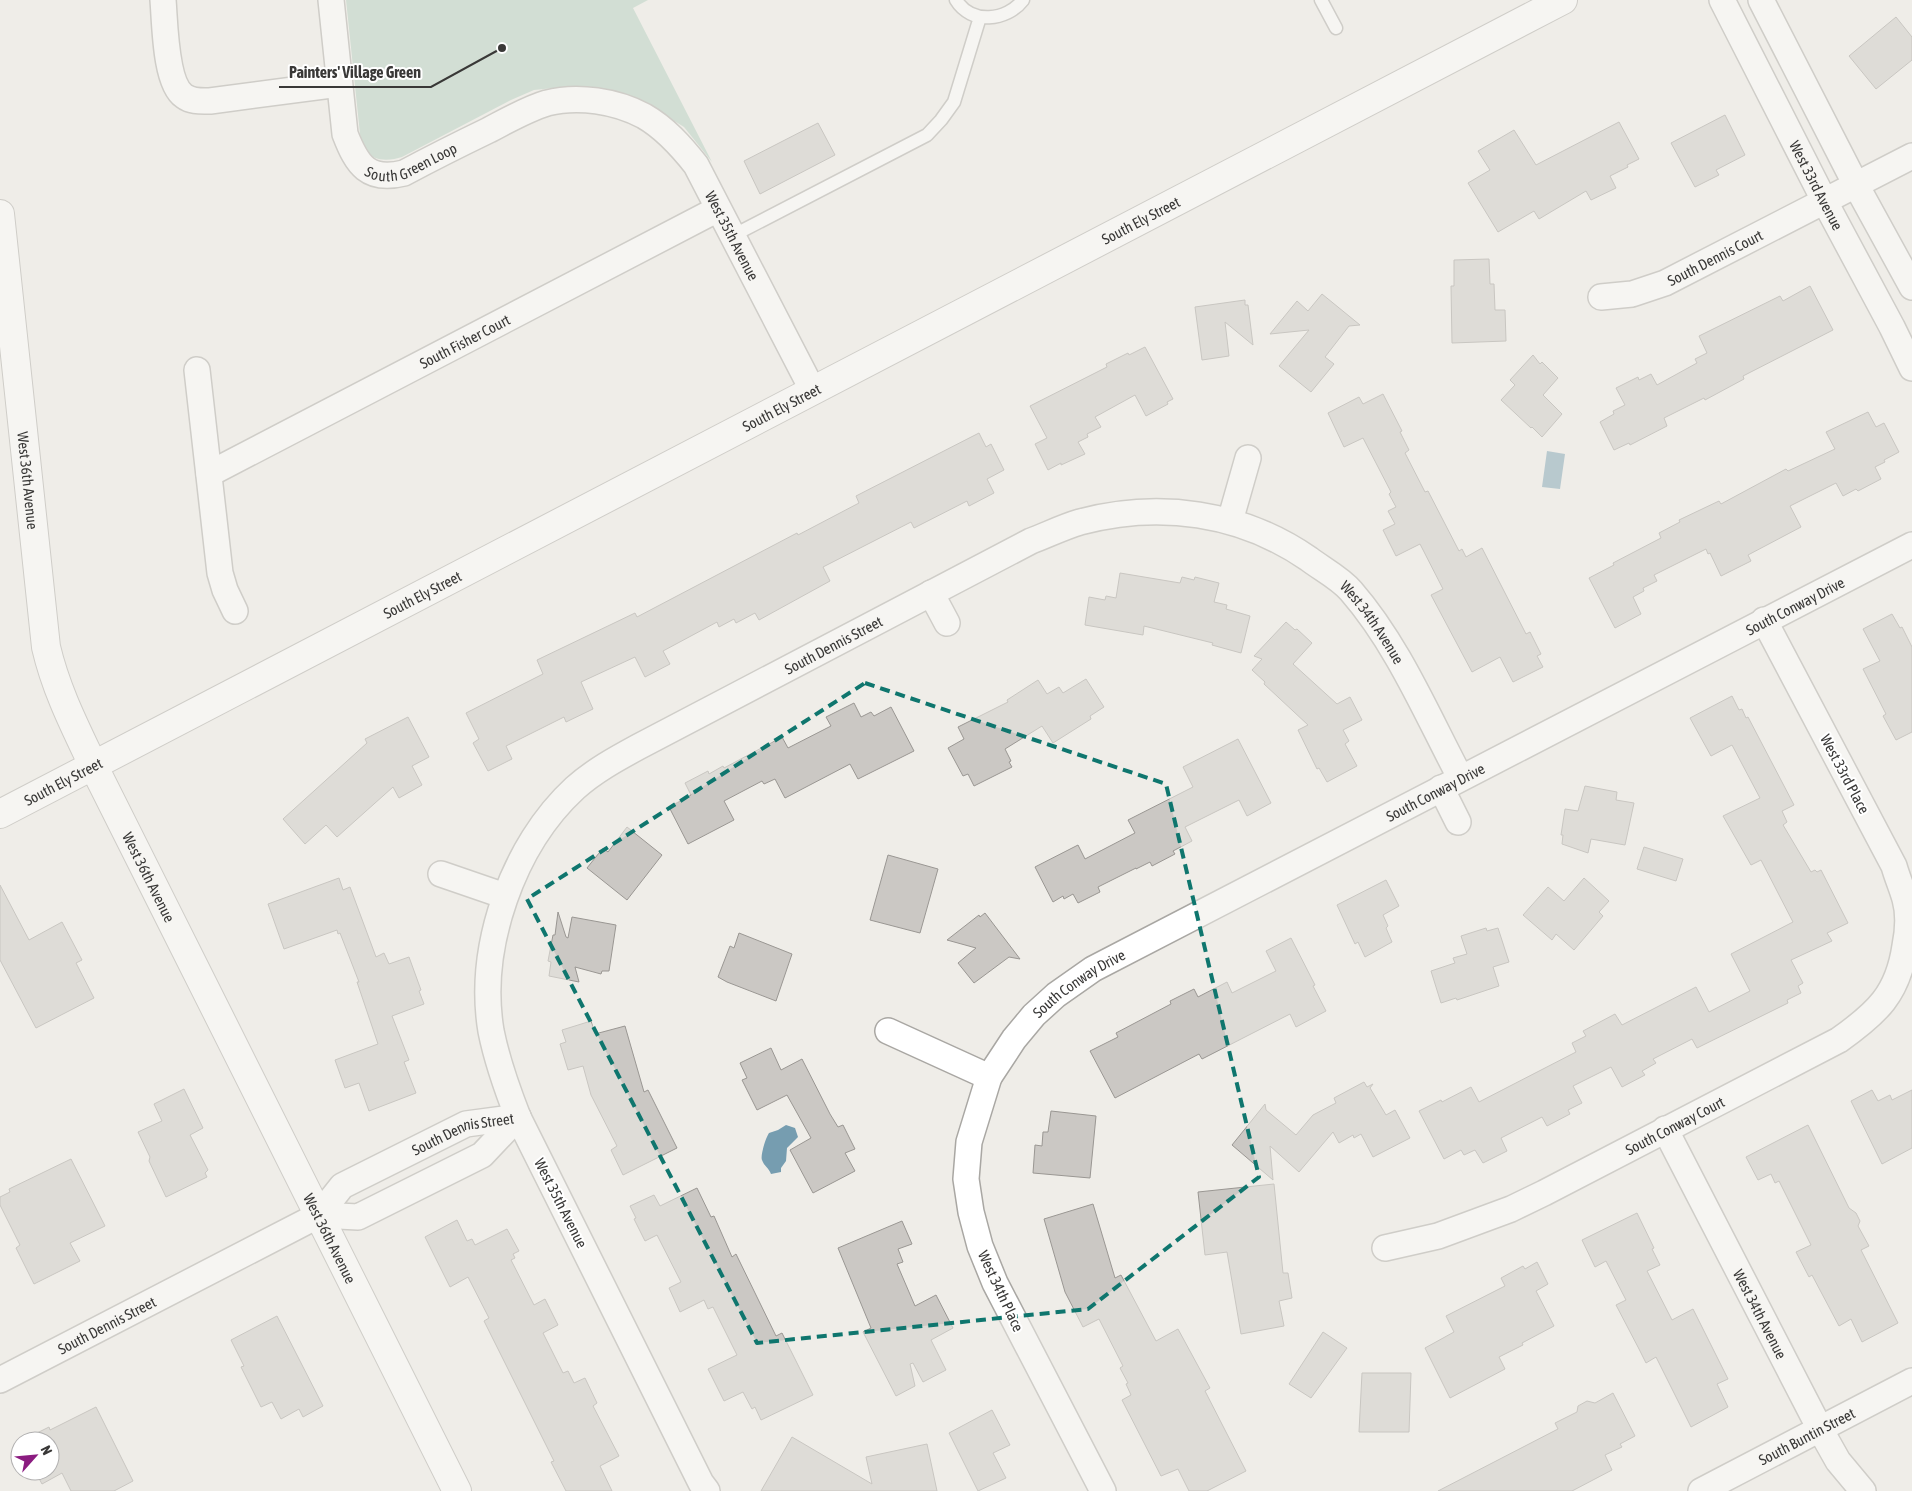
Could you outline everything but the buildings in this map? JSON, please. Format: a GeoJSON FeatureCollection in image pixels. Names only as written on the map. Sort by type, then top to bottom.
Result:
{"type":"FeatureCollection","features":[{"type":"Feature","properties":{"kind":"street"},"geometry":{"type":"LineString","coordinates":[[163,0],[170,74],[174,86],[184,96],[195,101],[210,101],[339,84]]}},
{"type":"Feature","properties":{"kind":"street","name":"South Green Loop"},"geometry":{"type":"LineString","coordinates":[[331,0],[345,134],[352,151],[363,167],[376,176],[404,173],[522,113],[548,103],[576,99],[597,101],[622,107]]}},
{"type":"Feature","properties":{"kind":"street","name":"South Ely Street"},"geometry":{"type":"LineString","coordinates":[[0,814],[94,767],[1563,0]]}},
{"type":"Feature","properties":{"kind":"street","name":"West 33rd Avenue"},"geometry":{"type":"LineString","coordinates":[[1722,0],[1824,202],[1892,327],[1912,368]]}},
{"type":"Feature","properties":{"kind":"street"},"geometry":{"type":"LineString","coordinates":[[1761,0],[1856,185],[1912,287]]}},
{"type":"Feature","properties":{"kind":"street","name":"West 35th Avenue"},"geometry":{"type":"LineString","coordinates":[[622,107],[643,116],[678,143],[696,165],[813,391]]}},
{"type":"Feature","properties":{"kind":"street"},"geometry":{"type":"LineString","coordinates":[[1824,202],[1912,156]]}},
{"type":"Feature","properties":{"kind":"street","name":"South Dennis Court"},"geometry":{"type":"LineString","coordinates":[[1601,296],[1632,294],[1666,282],[1824,202]]}},
{"type":"Feature","properties":{"kind":"street","name":"South Fisher Court"},"geometry":{"type":"LineString","coordinates":[[209,474],[718,209]]}},
{"type":"Feature","properties":{"kind":"street","name":"West 36th Avenue"},"geometry":{"type":"LineString","coordinates":[[0,214],[46,647],[60,696],[457,1491]]}},
{"type":"Feature","properties":{"kind":"street"},"geometry":{"type":"LineString","coordinates":[[197,370],[220,573],[235,612]]}},
{"type":"Feature","properties":{"kind":"street"},"geometry":{"type":"LineString","coordinates":[[1230,521],[1248,458]]}},
{"type":"Feature","properties":{"kind":"street","name":"South Dennis Street"},"geometry":{"type":"LineString","coordinates":[[505,896],[525,852],[539,829],[556,807],[576,787],[605,766],[1031,541],[1079,523],[1138,511],[1204,515],[1230,521]]}},
{"type":"Feature","properties":{"kind":"street","name":"West 34th Avenue"},"geometry":{"type":"LineString","coordinates":[[1230,521],[1266,534],[1297,551],[1350,590],[1375,622],[1398,658],[1450,783],[1458,822]]}},
{"type":"Feature","properties":{"kind":"street","name":"South Conway Drive"},"geometry":{"type":"LineString","coordinates":[[989,1077],[1014,1039],[1034,1016],[1056,995],[1093,969],[1912,545]]}},
{"type":"Feature","properties":{"kind":"street"},"geometry":{"type":"LineString","coordinates":[[931,593],[947,623]]}},
{"type":"Feature","properties":{"kind":"street","name":"West 33rd Place"},"geometry":{"type":"LineString","coordinates":[[1764,620],[1894,866],[1906,900],[1910,933]]}},
{"type":"Feature","properties":{"kind":"street"},"geometry":{"type":"LineString","coordinates":[[441,874],[505,896]]}},
{"type":"Feature","properties":{"kind":"street","name":"West 35th Avenue"},"geometry":{"type":"LineString","coordinates":[[505,896],[488,982],[491,1029],[503,1080],[518,1118],[707,1491]]}},
{"type":"Feature","properties":{"kind":"street","name":"South Conway Court"},"geometry":{"type":"LineString","coordinates":[[1385,1248],[1438,1236],[1511,1209],[1839,1040],[1865,1021],[1892,991],[1902,964],[1910,933]]}},
{"type":"Feature","properties":{"kind":"street"},"geometry":{"type":"LineString","coordinates":[[888,1031],[989,1077]]}},
{"type":"Feature","properties":{"kind":"street","name":"West 34th Place"},"geometry":{"type":"LineString","coordinates":[[989,1077],[969,1142],[966,1180],[971,1212],[980,1246],[995,1283],[1103,1491]]}},
{"type":"Feature","properties":{"kind":"street","name":"South Dennis Street"},"geometry":{"type":"LineString","coordinates":[[319,1215],[358,1217],[482,1155],[518,1118]]}},
{"type":"Feature","properties":{"kind":"street","name":"South Dennis Street"},"geometry":{"type":"LineString","coordinates":[[0,1380],[319,1215],[342,1186],[466,1124],[518,1118]]}},
{"type":"Feature","properties":{"kind":"street","name":"West 34th Avenue"},"geometry":{"type":"LineString","coordinates":[[1665,1130],[1820,1429],[1838,1461],[1864,1491]]}},
{"type":"Feature","properties":{"kind":"street","name":"South Buntin Street"},"geometry":{"type":"LineString","coordinates":[[1701,1491],[1912,1381]]}},
{"type":"Feature","properties":{"kind":"lane"},"geometry":{"type":"LineString","coordinates":[[956,0],[968,12],[980,17],[993,18],[1006,14],[1017,7],[1023,0]]}},
{"type":"Feature","properties":{"kind":"lane"},"geometry":{"type":"LineString","coordinates":[[1321,0],[1336,28]]}},
{"type":"Feature","properties":{"kind":"lane"},"geometry":{"type":"LineString","coordinates":[[732,236],[927,135],[954,102],[980,17]]}},
{"type":"Feature","properties":{"kind":"highlighted area"},"geometry":{"type":"Polygon","coordinates":[[[865,683],[1166,784],[1259,1177],[1088,1309],[757,1343],[527,899],[865,683]]]}},
{"type":"Feature","properties":{"kind":"green space"},"geometry":{"type":"Polygon","coordinates":[[[346,0],[648,0],[633,8],[712,162],[684,127],[642,101],[596,88],[564,87],[534,90],[402,157],[382,160],[372,157],[364,148],[360,134],[346,0]]]}},
{"type":"Feature","properties":{"kind":"water"},"geometry":{"type":"Polygon","coordinates":[[[1547,451],[1565,454],[1560,489],[1542,487],[1547,451]]]}},
{"type":"Feature","properties":{"kind":"water"},"geometry":{"type":"Polygon","coordinates":[[[786,1125],[795,1128],[798,1137],[787,1148],[786,1161],[781,1168],[781,1172],[771,1174],[762,1160],[766,1138],[769,1133],[786,1125]]]}},
{"type":"Feature","properties":{"kind":"place","name":"Painters' Village Green"},"geometry":{"type":"Point","coordinates":[502,48]}}]}
